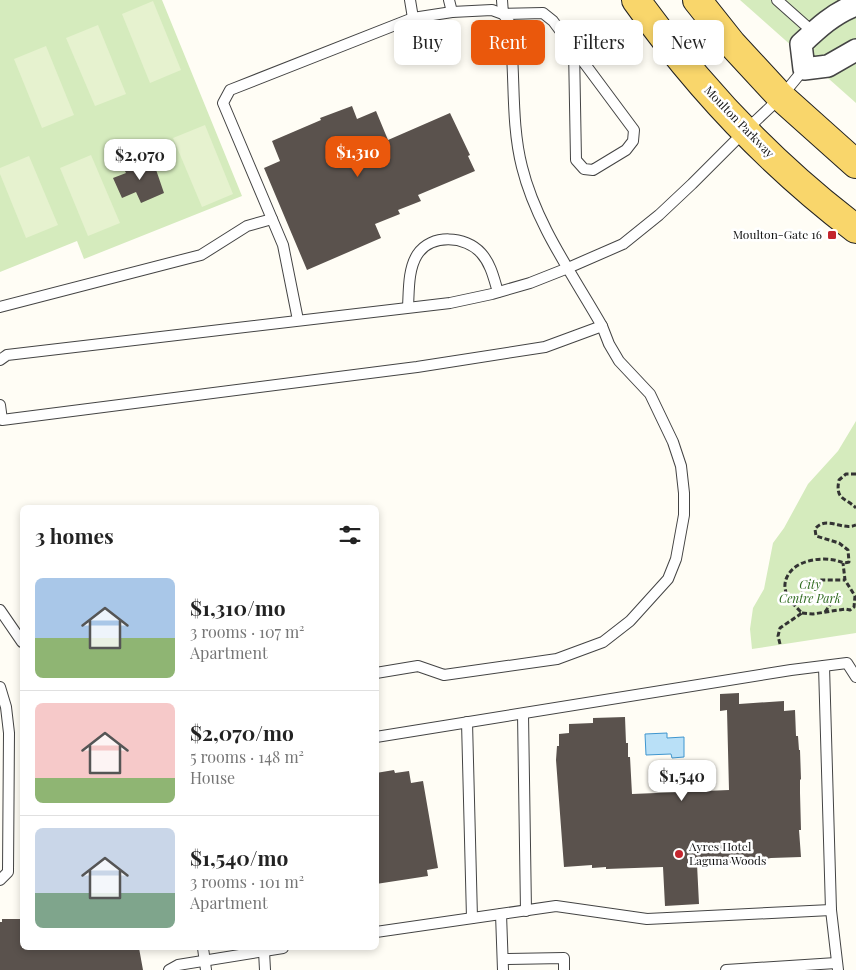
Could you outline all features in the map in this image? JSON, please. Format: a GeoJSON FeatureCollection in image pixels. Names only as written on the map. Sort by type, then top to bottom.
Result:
{"type":"FeatureCollection","features":[{"type":"Feature","properties":{"kind":"main road","name":"Moulton Parkway"},"geometry":{"type":"LineString","coordinates":[[636,0],[706,89],[774,158],[824,204],[856,229]]}},
{"type":"Feature","properties":{"kind":"main road"},"geometry":{"type":"LineString","coordinates":[[697,0],[732,44],[781,97],[856,164]]}},
{"type":"Feature","properties":{"kind":"street"},"geometry":{"type":"LineString","coordinates":[[856,6],[842,10],[801,44],[804,69],[828,66],[856,50]]}},
{"type":"Feature","properties":{"kind":"lane"},"geometry":{"type":"LineString","coordinates":[[410,0],[413,18]]}},
{"type":"Feature","properties":{"kind":"lane"},"geometry":{"type":"LineString","coordinates":[[450,0],[452,12]]}},
{"type":"Feature","properties":{"kind":"lane"},"geometry":{"type":"LineString","coordinates":[[379,672],[418,666],[444,676],[557,659],[603,642],[630,621],[668,579],[676,560],[684,515],[681,466],[673,442],[650,394],[619,361],[609,344],[602,326],[545,228],[530,196],[521,164],[515,113],[509,22],[504,14],[502,0]]}},
{"type":"Feature","properties":{"kind":"lane"},"geometry":{"type":"LineString","coordinates":[[777,0],[814,32]]}},
{"type":"Feature","properties":{"kind":"lane"},"geometry":{"type":"LineString","coordinates":[[298,320],[283,245],[222,104],[230,90],[413,18],[452,12],[492,10],[504,14],[543,13],[555,24]]}},
{"type":"Feature","properties":{"kind":"lane"},"geometry":{"type":"LineString","coordinates":[[574,49],[634,130],[633,141],[626,150],[593,170],[584,169],[576,160],[574,49]]}},
{"type":"Feature","properties":{"kind":"lane"},"geometry":{"type":"LineString","coordinates":[[0,360],[7,355],[450,302],[530,283],[622,244],[659,215],[692,184],[781,97],[804,69]]}},
{"type":"Feature","properties":{"kind":"lane"},"geometry":{"type":"LineString","coordinates":[[0,307],[201,255],[248,226],[272,219]]}},
{"type":"Feature","properties":{"kind":"lane"},"geometry":{"type":"LineString","coordinates":[[408,308],[410,273],[418,254],[428,244],[440,240],[458,240],[471,245],[482,254],[491,268],[498,292]]}},
{"type":"Feature","properties":{"kind":"lane"},"geometry":{"type":"LineString","coordinates":[[0,404],[2,420],[407,368],[544,347],[602,326]]}},
{"type":"Feature","properties":{"kind":"lane"},"geometry":{"type":"LineString","coordinates":[[0,610],[20,639]]}},
{"type":"Feature","properties":{"kind":"lane"},"geometry":{"type":"LineString","coordinates":[[379,737],[792,670],[847,663],[856,677]]}},
{"type":"Feature","properties":{"kind":"lane"},"geometry":{"type":"LineString","coordinates":[[726,970],[837,966],[831,910],[824,666]]}},
{"type":"Feature","properties":{"kind":"lane"},"geometry":{"type":"LineString","coordinates":[[0,687],[6,707],[9,733],[8,872],[0,880]]}},
{"type":"Feature","properties":{"kind":"lane"},"geometry":{"type":"LineString","coordinates":[[522,714],[526,911]]}},
{"type":"Feature","properties":{"kind":"lane"},"geometry":{"type":"LineString","coordinates":[[467,722],[472,918]]}},
{"type":"Feature","properties":{"kind":"lane"},"geometry":{"type":"LineString","coordinates":[[379,932],[556,906],[647,919],[831,910]]}},
{"type":"Feature","properties":{"kind":"lane"},"geometry":{"type":"LineString","coordinates":[[501,914],[503,970]]}},
{"type":"Feature","properties":{"kind":"lane"},"geometry":{"type":"LineString","coordinates":[[203,950],[206,965]]}},
{"type":"Feature","properties":{"kind":"lane"},"geometry":{"type":"LineString","coordinates":[[169,970],[178,965],[206,965],[270,950]]}},
{"type":"Feature","properties":{"kind":"lane"},"geometry":{"type":"LineString","coordinates":[[264,951],[265,970]]}},
{"type":"Feature","properties":{"kind":"lane"},"geometry":{"type":"LineString","coordinates":[[503,959],[564,958],[564,970]]}},
{"type":"Feature","properties":{"kind":"path"},"geometry":{"type":"LineString","coordinates":[[856,474],[846,474],[839,480],[838,488],[842,500],[856,508]]}},
{"type":"Feature","properties":{"kind":"path"},"geometry":{"type":"LineString","coordinates":[[802,613],[788,599],[785,590],[786,579],[791,568],[806,562],[822,559],[843,563],[849,562],[848,550],[839,543],[816,536],[815,529],[826,522],[851,527],[856,525]]}},
{"type":"Feature","properties":{"kind":"path"},"geometry":{"type":"LineString","coordinates":[[780,644],[778,636],[780,628],[802,613],[814,614],[854,608],[855,596],[845,580],[843,563]]}},
{"type":"Feature","properties":{"kind":"path"},"geometry":{"type":"LineString","coordinates":[[801,591],[818,580],[845,580]]}},
{"type":"Feature","properties":{"kind":"path"},"geometry":{"type":"LineString","coordinates":[[825,612],[834,599]]}},
{"type":"Feature","properties":{"kind":"green space"},"geometry":{"type":"Polygon","coordinates":[[[0,0],[162,0],[242,196],[84,259],[77,241],[0,272],[0,0]]]}},
{"type":"Feature","properties":{"kind":"green space"},"geometry":{"type":"Polygon","coordinates":[[[740,0],[856,0],[856,103],[740,0]]]}},
{"type":"Feature","properties":{"kind":"green space"},"geometry":{"type":"Polygon","coordinates":[[[153,1],[181,70],[150,83],[122,14],[153,1]]]}},
{"type":"Feature","properties":{"kind":"green space"},"geometry":{"type":"Polygon","coordinates":[[[98,25],[126,94],[95,106],[66,38],[98,25]]]}},
{"type":"Feature","properties":{"kind":"green space"},"geometry":{"type":"Polygon","coordinates":[[[46,46],[74,115],[42,128],[14,59],[46,46]]]}},
{"type":"Feature","properties":{"kind":"green space"},"geometry":{"type":"Polygon","coordinates":[[[205,125],[233,194],[202,207],[173,138],[205,125]]]}},
{"type":"Feature","properties":{"kind":"green space"},"geometry":{"type":"Polygon","coordinates":[[[91,155],[120,223],[88,236],[60,168],[91,155]]]}},
{"type":"Feature","properties":{"kind":"green space"},"geometry":{"type":"Polygon","coordinates":[[[29,156],[58,225],[26,238],[0,174],[0,168],[29,156]]]}},
{"type":"Feature","properties":{"kind":"green space","name":"City Centre Park"},"geometry":{"type":"Polygon","coordinates":[[[856,421],[856,633],[752,649],[750,629],[753,608],[764,589],[773,543],[784,528],[808,484],[838,451],[856,421]]]}},
{"type":"Feature","properties":{"kind":"water"},"geometry":{"type":"Polygon","coordinates":[[[667,733],[667,738],[684,737],[684,757],[672,758],[671,754],[646,755],[645,734],[667,733]]]}},
{"type":"Feature","properties":{"kind":"building"},"geometry":{"type":"Polygon","coordinates":[[[352,106],[357,119],[376,111],[388,140],[450,113],[470,155],[468,156],[475,171],[418,195],[421,201],[398,210],[400,214],[375,224],[381,238],[307,270],[264,168],[280,161],[272,141],[321,120],[320,118],[352,106]]]}},
{"type":"Feature","properties":{"kind":"building"},"geometry":{"type":"Polygon","coordinates":[[[152,158],[164,193],[141,203],[136,192],[122,198],[113,178],[126,173],[124,169],[152,158]]]}},
{"type":"Feature","properties":{"kind":"building"},"geometry":{"type":"Polygon","coordinates":[[[739,693],[739,704],[784,701],[784,711],[795,710],[796,736],[798,736],[800,750],[801,830],[799,830],[801,857],[771,858],[758,860],[758,862],[697,864],[699,904],[665,906],[663,867],[606,869],[606,867],[592,868],[592,865],[564,867],[556,760],[559,734],[569,733],[569,724],[593,723],[593,718],[625,717],[632,794],[729,790],[727,710],[720,711],[720,694],[739,693]]]}},
{"type":"Feature","properties":{"kind":"building"},"geometry":{"type":"Polygon","coordinates":[[[394,770],[395,773],[409,771],[411,783],[423,781],[438,868],[427,870],[428,876],[379,884],[379,772],[394,770]]]}},
{"type":"Feature","properties":{"kind":"building"},"geometry":{"type":"Polygon","coordinates":[[[2,919],[20,919],[20,950],[139,950],[143,970],[0,970],[0,922],[2,922],[2,919]]]}},
{"type":"Feature","properties":{"kind":"place","name":"Moulton-Gate 16"},"geometry":{"type":"Point","coordinates":[832,235]}},
{"type":"Feature","properties":{"kind":"place","name":"Ayres Hotel Laguna Woods"},"geometry":{"type":"Point","coordinates":[679,854]}}]}
